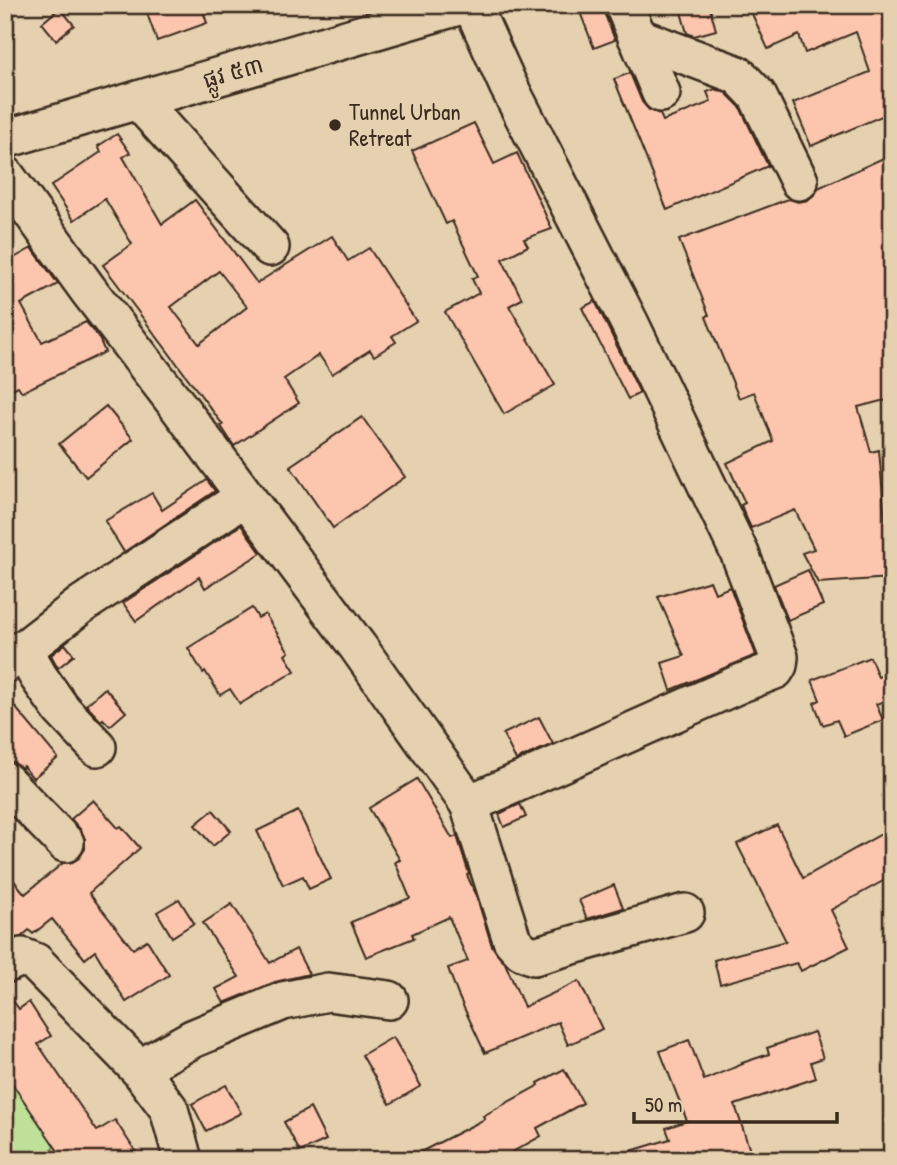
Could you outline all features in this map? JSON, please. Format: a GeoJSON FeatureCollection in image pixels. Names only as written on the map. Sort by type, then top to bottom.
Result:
{"type":"FeatureCollection","features":[{"type":"Feature","properties":{"kind":"street","name":"ផ្លូវ ៥៣"},"geometry":{"type":"LineString","coordinates":[[5,139],[138,100],[367,18],[462,5]]}},
{"type":"Feature","properties":{"kind":"street"},"geometry":{"type":"LineString","coordinates":[[469,804],[775,670],[779,665],[779,657],[740,554],[630,324],[508,85],[472,5]]}},
{"type":"Feature","properties":{"kind":"street"},"geometry":{"type":"LineString","coordinates":[[631,21],[661,93]]}},
{"type":"Feature","properties":{"kind":"street"},"geometry":{"type":"LineString","coordinates":[[631,21],[738,75],[757,95],[799,181]]}},
{"type":"Feature","properties":{"kind":"street"},"geometry":{"type":"LineString","coordinates":[[138,100],[270,247]]}},
{"type":"Feature","properties":{"kind":"street"},"geometry":{"type":"LineString","coordinates":[[5,175],[89,291],[358,647],[469,804],[512,940],[522,951],[534,956],[685,913]]}},
{"type":"Feature","properties":{"kind":"street"},"geometry":{"type":"LineString","coordinates":[[97,747],[61,709],[38,676],[14,657],[81,606],[245,497]]}},
{"type":"Feature","properties":{"kind":"street"},"geometry":{"type":"LineString","coordinates":[[5,781],[65,844]]}},
{"type":"Feature","properties":{"kind":"street"},"geometry":{"type":"LineString","coordinates":[[5,964],[22,957],[35,962],[139,1069],[169,1109],[183,1160]]}},
{"type":"Feature","properties":{"kind":"street"},"geometry":{"type":"LineString","coordinates":[[139,1069],[191,1039],[283,1001],[328,992],[389,1000]]}},
{"type":"Feature","properties":{"kind":"green space"},"geometry":{"type":"Polygon","coordinates":[[[5,1049],[68,1130],[43,1160],[5,1160],[5,1049]]]}},
{"type":"Feature","properties":{"kind":"building"},"geometry":{"type":"Polygon","coordinates":[[[144,5],[201,5],[207,23],[157,41],[144,5]]]}},
{"type":"Feature","properties":{"kind":"building"},"geometry":{"type":"Polygon","coordinates":[[[601,5],[615,40],[594,48],[580,12],[601,5]]]}},
{"type":"Feature","properties":{"kind":"building"},"geometry":{"type":"Polygon","coordinates":[[[679,5],[709,5],[716,30],[694,36],[687,33],[679,5]]]}},
{"type":"Feature","properties":{"kind":"building"},"geometry":{"type":"Polygon","coordinates":[[[748,5],[886,5],[892,21],[892,126],[888,126],[884,115],[811,146],[793,103],[870,72],[856,32],[805,53],[799,35],[768,49],[748,5]]]}},
{"type":"Feature","properties":{"kind":"building"},"geometry":{"type":"Polygon","coordinates":[[[60,8],[74,25],[56,40],[42,23],[60,8]]]}},
{"type":"Feature","properties":{"kind":"building"},"geometry":{"type":"Polygon","coordinates":[[[630,73],[642,102],[649,110],[660,114],[663,121],[711,102],[707,92],[715,89],[726,93],[740,107],[768,166],[667,210],[614,79],[630,73]]]}},
{"type":"Feature","properties":{"kind":"building"},"geometry":{"type":"Polygon","coordinates":[[[474,123],[494,164],[517,153],[552,229],[524,239],[528,246],[502,259],[522,299],[509,306],[555,385],[504,414],[445,312],[479,293],[472,279],[478,276],[452,221],[446,224],[412,151],[474,123]]]}},
{"type":"Feature","properties":{"kind":"building"},"geometry":{"type":"Polygon","coordinates":[[[117,134],[130,153],[123,157],[162,224],[195,200],[257,283],[332,236],[348,261],[369,248],[416,321],[392,336],[396,342],[374,356],[370,350],[332,374],[319,355],[284,379],[299,403],[234,446],[221,426],[223,425],[103,265],[132,244],[105,199],[74,220],[51,186],[101,152],[98,146],[117,134]],[[219,271],[171,307],[199,344],[247,307],[219,271]]]}},
{"type":"Feature","properties":{"kind":"building"},"geometry":{"type":"Polygon","coordinates":[[[892,154],[892,400],[858,407],[871,452],[879,450],[890,578],[818,583],[802,553],[814,549],[795,510],[751,528],[745,515],[741,505],[745,503],[727,463],[773,441],[754,392],[739,398],[679,240],[789,199],[798,202],[808,200],[818,188],[892,154]]]}},
{"type":"Feature","properties":{"kind":"building"},"geometry":{"type":"Polygon","coordinates":[[[32,248],[58,284],[21,304],[42,342],[86,322],[98,336],[105,352],[22,392],[18,386],[5,393],[5,263],[32,248]]]}},
{"type":"Feature","properties":{"kind":"building"},"geometry":{"type":"Polygon","coordinates":[[[595,301],[640,393],[628,399],[582,308],[595,301]]]}},
{"type":"Feature","properties":{"kind":"building"},"geometry":{"type":"Polygon","coordinates":[[[106,406],[133,439],[86,477],[59,444],[106,406]]]}},
{"type":"Feature","properties":{"kind":"building"},"geometry":{"type":"Polygon","coordinates":[[[362,417],[405,477],[333,528],[290,466],[362,417]]]}},
{"type":"Feature","properties":{"kind":"building"},"geometry":{"type":"Polygon","coordinates":[[[207,480],[215,491],[124,552],[105,521],[152,493],[162,510],[207,480]]]}},
{"type":"Feature","properties":{"kind":"building"},"geometry":{"type":"Polygon","coordinates":[[[241,525],[261,553],[205,588],[199,577],[136,621],[123,603],[241,525]]]}},
{"type":"Feature","properties":{"kind":"building"},"geometry":{"type":"Polygon","coordinates":[[[808,570],[823,605],[788,620],[774,585],[808,570]]]}},
{"type":"Feature","properties":{"kind":"building"},"geometry":{"type":"Polygon","coordinates":[[[710,581],[715,593],[730,587],[756,655],[671,690],[662,663],[684,656],[658,597],[710,581]]]}},
{"type":"Feature","properties":{"kind":"building"},"geometry":{"type":"Polygon","coordinates":[[[252,608],[258,618],[265,614],[289,652],[285,655],[295,671],[240,704],[230,689],[220,695],[188,648],[252,608]]]}},
{"type":"Feature","properties":{"kind":"building"},"geometry":{"type":"Polygon","coordinates":[[[65,644],[74,655],[58,668],[51,655],[65,644]]]}},
{"type":"Feature","properties":{"kind":"building"},"geometry":{"type":"Polygon","coordinates":[[[870,657],[878,677],[892,672],[892,698],[876,704],[883,720],[844,736],[837,720],[823,725],[814,703],[820,700],[812,680],[870,657]]]}},
{"type":"Feature","properties":{"kind":"building"},"geometry":{"type":"Polygon","coordinates":[[[105,688],[126,712],[110,726],[103,719],[101,721],[86,705],[105,688]]]}},
{"type":"Feature","properties":{"kind":"building"},"geometry":{"type":"Polygon","coordinates":[[[5,695],[58,758],[33,778],[23,766],[22,768],[11,761],[5,761],[5,695]]]}},
{"type":"Feature","properties":{"kind":"building"},"geometry":{"type":"Polygon","coordinates":[[[539,717],[553,744],[516,760],[503,734],[539,717]]]}},
{"type":"Feature","properties":{"kind":"building"},"geometry":{"type":"Polygon","coordinates":[[[417,779],[452,838],[457,836],[469,874],[467,875],[492,946],[505,963],[524,1007],[579,981],[602,1029],[568,1045],[558,1022],[485,1053],[448,968],[468,961],[449,917],[412,934],[414,938],[366,957],[351,922],[410,898],[395,862],[400,860],[369,808],[417,779]]]}},
{"type":"Feature","properties":{"kind":"building"},"geometry":{"type":"Polygon","coordinates":[[[93,800],[140,848],[89,893],[133,949],[147,940],[169,975],[126,1002],[95,951],[85,959],[52,919],[33,934],[29,930],[21,937],[5,941],[5,870],[25,894],[63,863],[71,863],[79,858],[85,849],[85,839],[71,819],[93,800]]]}},
{"type":"Feature","properties":{"kind":"building"},"geometry":{"type":"Polygon","coordinates":[[[520,804],[526,817],[504,827],[499,814],[520,804]]]}},
{"type":"Feature","properties":{"kind":"building"},"geometry":{"type":"Polygon","coordinates":[[[213,810],[231,831],[213,846],[195,825],[213,810]]]}},
{"type":"Feature","properties":{"kind":"building"},"geometry":{"type":"Polygon","coordinates":[[[298,811],[331,879],[309,889],[303,876],[283,885],[257,831],[298,811]]]}},
{"type":"Feature","properties":{"kind":"building"},"geometry":{"type":"Polygon","coordinates":[[[777,825],[803,878],[892,828],[892,876],[831,910],[849,947],[801,971],[797,963],[720,984],[714,960],[786,941],[737,844],[777,825]]]}},
{"type":"Feature","properties":{"kind":"building"},"geometry":{"type":"Polygon","coordinates":[[[614,885],[623,908],[587,919],[579,900],[614,885]]]}},
{"type":"Feature","properties":{"kind":"building"},"geometry":{"type":"Polygon","coordinates":[[[179,899],[194,923],[172,937],[157,912],[179,899]]]}},
{"type":"Feature","properties":{"kind":"building"},"geometry":{"type":"Polygon","coordinates":[[[232,904],[270,963],[296,949],[309,974],[275,982],[224,1003],[216,989],[239,977],[203,923],[232,904]]]}},
{"type":"Feature","properties":{"kind":"building"},"geometry":{"type":"Polygon","coordinates":[[[5,990],[19,1009],[29,1002],[51,1036],[38,1044],[97,1131],[115,1120],[141,1160],[64,1160],[5,1073],[5,990]]]}},
{"type":"Feature","properties":{"kind":"building"},"geometry":{"type":"Polygon","coordinates":[[[814,1032],[823,1058],[811,1062],[816,1078],[735,1105],[753,1160],[619,1160],[618,1155],[670,1139],[666,1128],[687,1121],[660,1051],[689,1040],[704,1080],[769,1054],[767,1048],[814,1032]]]}},
{"type":"Feature","properties":{"kind":"building"},"geometry":{"type":"Polygon","coordinates":[[[393,1037],[421,1086],[390,1104],[362,1055],[393,1037]]]}},
{"type":"Feature","properties":{"kind":"building"},"geometry":{"type":"Polygon","coordinates":[[[564,1069],[583,1103],[537,1128],[541,1136],[498,1160],[405,1160],[485,1119],[483,1116],[564,1069]]]}},
{"type":"Feature","properties":{"kind":"building"},"geometry":{"type":"Polygon","coordinates":[[[226,1085],[241,1113],[206,1131],[192,1104],[226,1085]]]}},
{"type":"Feature","properties":{"kind":"building"},"geometry":{"type":"Polygon","coordinates":[[[310,1108],[326,1140],[300,1152],[284,1122],[310,1108]]]}},
{"type":"Feature","properties":{"kind":"place","name":"Tunnel Urban Retreat"},"geometry":{"type":"Point","coordinates":[335,125]}}]}
